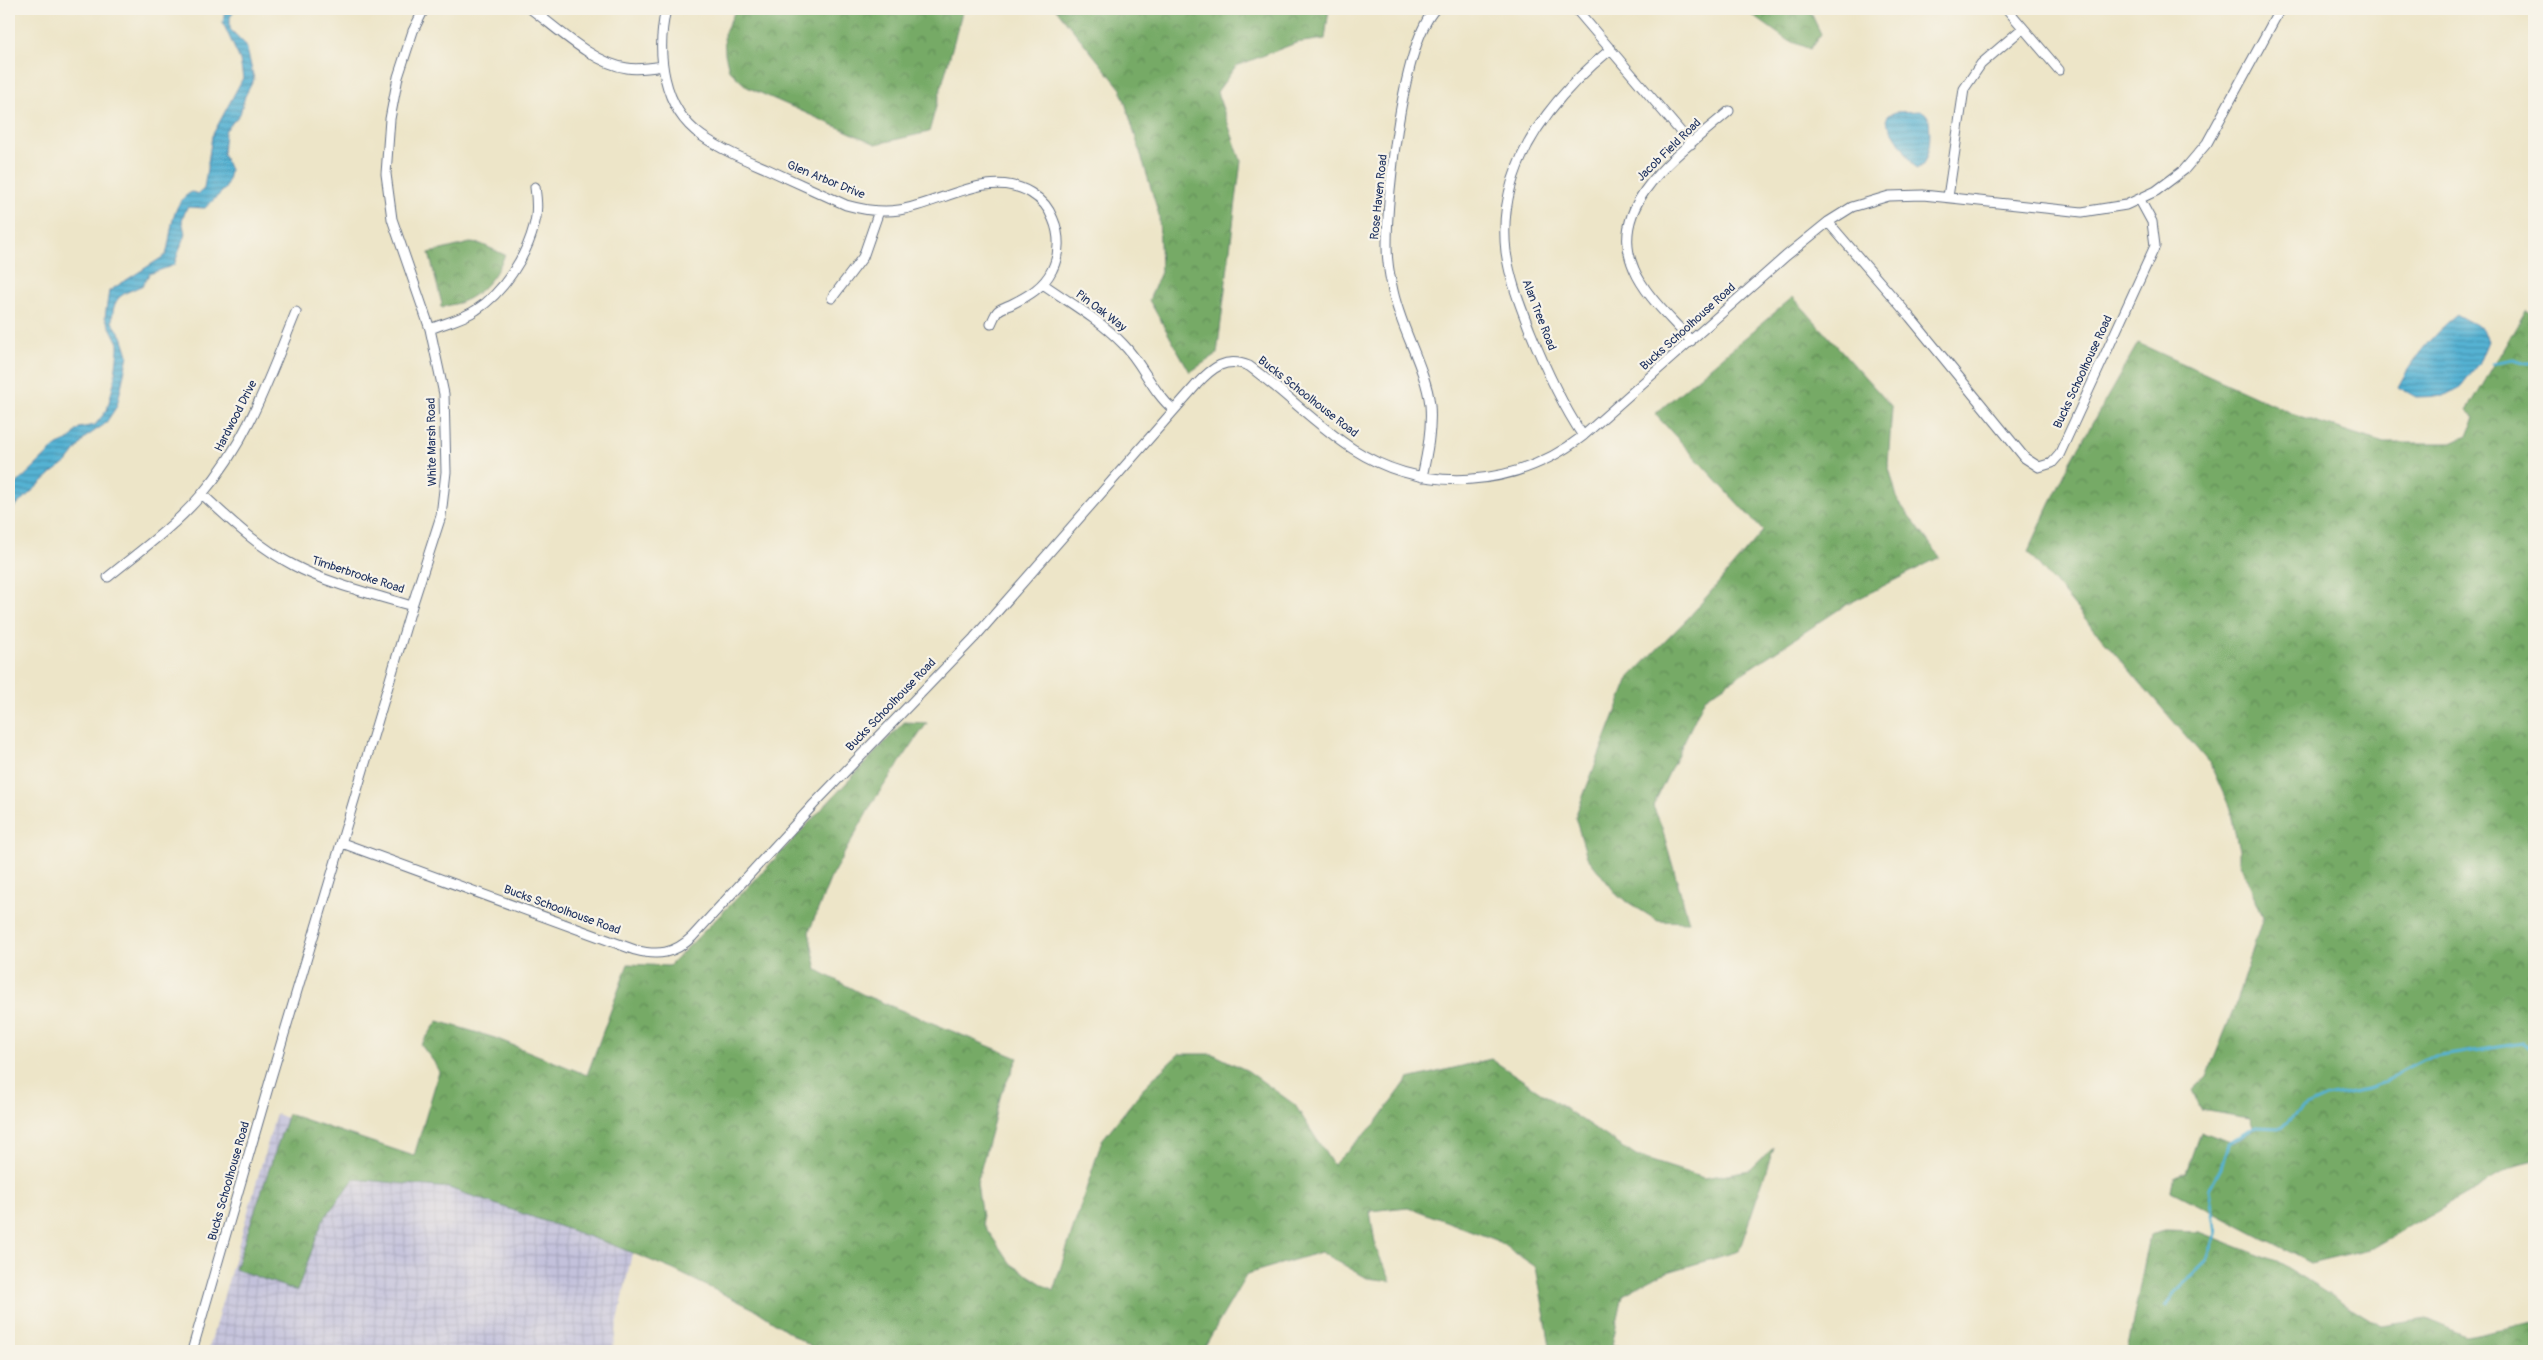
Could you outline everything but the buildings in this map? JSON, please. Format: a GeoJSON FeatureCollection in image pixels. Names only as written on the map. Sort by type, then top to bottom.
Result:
{"type":"FeatureCollection","features":[{"type":"Feature","properties":{"kind":"street","name":"White Marsh Road"},"geometry":{"type":"LineString","coordinates":[[342,844],[412,606],[441,516],[445,493],[446,431],[444,394],[430,329],[392,218],[386,174],[390,118],[398,77],[413,31],[424,9]]}},
{"type":"Feature","properties":{"kind":"street"},"geometry":{"type":"LineString","coordinates":[[531,9],[595,56],[609,63],[636,69],[662,66]]}},
{"type":"Feature","properties":{"kind":"street","name":"Glen Arbor Drive"},"geometry":{"type":"LineString","coordinates":[[666,9],[661,32],[662,66],[677,107],[701,135],[725,151],[846,205],[879,211],[917,206],[985,185],[1002,183],[1023,188],[1038,198],[1051,212],[1059,237],[1057,255],[1052,270],[1043,284],[1027,297],[998,311],[990,324]]}},
{"type":"Feature","properties":{"kind":"street","name":"Rose Haven Road"},"geometry":{"type":"LineString","coordinates":[[1422,477],[1429,444],[1430,405],[1420,371],[1396,309],[1387,248],[1388,212],[1408,70],[1423,28],[1435,9]]}},
{"type":"Feature","properties":{"kind":"street"},"geometry":{"type":"LineString","coordinates":[[1576,9],[1691,144]]}},
{"type":"Feature","properties":{"kind":"street"},"geometry":{"type":"LineString","coordinates":[[2007,9],[2059,70]]}},
{"type":"Feature","properties":{"kind":"street","name":"Bucks Schoolhouse Road"},"geometry":{"type":"LineString","coordinates":[[192,1351],[342,844],[635,950],[660,955],[676,950],[692,937],[814,804],[974,638],[1194,387],[1213,369],[1225,362],[1243,364],[1355,450],[1389,467],[1422,477],[1466,480],[1498,476],[1552,458],[1583,436],[1828,222],[1852,207],[1877,198],[1907,195],[1948,197],[2070,212],[2098,211],[2140,200],[2174,180],[2203,148],[2218,125],[2280,9]]}},
{"type":"Feature","properties":{"kind":"street"},"geometry":{"type":"LineString","coordinates":[[1948,197],[1964,89],[1981,64],[2023,28]]}},
{"type":"Feature","properties":{"kind":"street","name":"Alan Tree Road"},"geometry":{"type":"LineString","coordinates":[[1583,436],[1564,407],[1517,299],[1506,252],[1506,209],[1513,178],[1532,134],[1589,67],[1611,49]]}},
{"type":"Feature","properties":{"kind":"street","name":"Jacob Field Road"},"geometry":{"type":"LineString","coordinates":[[1691,341],[1640,282],[1634,269],[1628,243],[1632,212],[1644,190],[1691,144],[1729,111]]}},
{"type":"Feature","properties":{"kind":"street"},"geometry":{"type":"LineString","coordinates":[[430,329],[474,311],[491,300],[502,286],[523,252],[534,226],[537,206],[535,188]]}},
{"type":"Feature","properties":{"kind":"street","name":"Bucks Schoolhouse Road"},"geometry":{"type":"LineString","coordinates":[[1828,222],[1910,316],[2025,458],[2040,467],[2052,463],[2059,455],[2155,246],[2152,222],[2140,200]]}},
{"type":"Feature","properties":{"kind":"street"},"geometry":{"type":"LineString","coordinates":[[832,298],[863,257],[879,211]]}},
{"type":"Feature","properties":{"kind":"street","name":"Pin Oak Way"},"geometry":{"type":"LineString","coordinates":[[1043,284],[1097,322],[1123,344],[1164,402],[1174,410]]}},
{"type":"Feature","properties":{"kind":"street","name":"Hardwood Drive"},"geometry":{"type":"LineString","coordinates":[[108,577],[163,532],[202,494],[241,439],[296,312]]}},
{"type":"Feature","properties":{"kind":"street","name":"Timberbrooke Road"},"geometry":{"type":"LineString","coordinates":[[202,494],[239,528],[292,564],[328,580],[412,606]]}},
{"type":"Feature","properties":{"kind":"shaded area"},"geometry":{"type":"Polygon","coordinates":[[[276,1114],[632,1253],[612,1351],[208,1351],[276,1114]]]}},
{"type":"Feature","properties":{"kind":"green space"},"geometry":{"type":"Polygon","coordinates":[[[736,9],[965,9],[961,16],[929,132],[876,144],[747,87],[729,70],[725,54],[724,34],[736,9]]]}},
{"type":"Feature","properties":{"kind":"green space"},"geometry":{"type":"Polygon","coordinates":[[[1056,9],[1329,9],[1325,39],[1296,43],[1236,66],[1217,92],[1241,161],[1217,354],[1190,372],[1149,300],[1161,272],[1159,215],[1121,89],[1056,9]]]}},
{"type":"Feature","properties":{"kind":"green space"},"geometry":{"type":"Polygon","coordinates":[[[1744,9],[1809,9],[1821,34],[1810,49],[1787,40],[1744,9]]]}},
{"type":"Feature","properties":{"kind":"green space"},"geometry":{"type":"Polygon","coordinates":[[[470,243],[481,244],[505,255],[493,277],[482,289],[469,299],[443,308],[440,306],[442,304],[429,253],[470,243]]]}},
{"type":"Feature","properties":{"kind":"green space"},"geometry":{"type":"Polygon","coordinates":[[[1793,297],[1892,407],[1888,464],[1898,501],[1940,557],[1844,606],[1705,698],[1653,806],[1661,825],[1689,922],[1658,921],[1618,896],[1587,857],[1575,817],[1629,678],[1690,616],[1763,531],[1655,414],[1793,297]]]}},
{"type":"Feature","properties":{"kind":"green space"},"geometry":{"type":"Polygon","coordinates":[[[2526,310],[2534,315],[2534,1160],[2518,1164],[2373,1248],[2311,1263],[2172,1191],[2175,1176],[2186,1172],[2200,1132],[2234,1143],[2253,1130],[2249,1118],[2201,1110],[2192,1090],[2207,1076],[2233,1011],[2263,917],[2239,861],[2239,850],[2229,806],[2210,764],[2028,552],[2067,468],[2138,343],[2296,415],[2384,443],[2449,443],[2467,435],[2475,418],[2467,411],[2526,310]]]}},
{"type":"Feature","properties":{"kind":"green space"},"geometry":{"type":"Polygon","coordinates":[[[904,722],[927,723],[874,800],[831,877],[809,932],[817,970],[864,995],[1018,1058],[1001,1094],[977,1183],[983,1224],[1011,1264],[1053,1291],[1102,1140],[1147,1084],[1179,1054],[1213,1054],[1248,1071],[1295,1105],[1333,1165],[1376,1123],[1408,1079],[1491,1059],[1636,1156],[1704,1178],[1750,1170],[1774,1147],[1739,1251],[1661,1274],[1623,1295],[1612,1345],[1647,1351],[1551,1351],[1536,1267],[1496,1240],[1408,1207],[1370,1211],[1376,1249],[1391,1281],[1367,1278],[1321,1252],[1247,1274],[1202,1351],[817,1351],[756,1310],[674,1270],[613,1245],[449,1188],[354,1179],[323,1220],[297,1291],[235,1269],[288,1114],[414,1156],[439,1072],[421,1045],[438,1021],[495,1038],[587,1075],[628,964],[669,966],[752,883],[904,722]]]}},
{"type":"Feature","properties":{"kind":"green space"},"geometry":{"type":"Polygon","coordinates":[[[2165,1231],[2200,1232],[2279,1263],[2381,1326],[2426,1319],[2467,1336],[2534,1322],[2534,1351],[2127,1351],[2150,1235],[2165,1231]]]}},
{"type":"Feature","properties":{"kind":"water"},"geometry":{"type":"Polygon","coordinates":[[[225,9],[236,9],[230,17],[230,29],[246,45],[254,79],[245,96],[240,114],[225,131],[223,154],[230,170],[225,189],[205,208],[187,207],[182,220],[185,234],[174,265],[149,274],[143,285],[124,294],[114,306],[112,322],[122,336],[128,355],[117,406],[105,424],[86,437],[67,462],[53,472],[9,512],[9,491],[57,445],[69,440],[79,428],[95,425],[107,410],[114,383],[118,350],[118,343],[105,317],[109,291],[166,255],[173,220],[180,203],[192,192],[198,194],[204,189],[212,136],[243,78],[240,60],[223,23],[225,9]]]}},
{"type":"Feature","properties":{"kind":"water"},"geometry":{"type":"Polygon","coordinates":[[[1922,111],[1928,115],[1930,129],[1929,145],[1925,160],[1916,169],[1886,121],[1888,115],[1896,112],[1922,111]]]}},
{"type":"Feature","properties":{"kind":"water"},"geometry":{"type":"Polygon","coordinates":[[[2457,315],[2483,329],[2488,341],[2478,365],[2461,387],[2443,396],[2416,397],[2398,387],[2424,348],[2457,315]]]}},
{"type":"Feature","properties":{"kind":"waterway"},"geometry":{"type":"LineString","coordinates":[[2493,363],[2513,359],[2534,365]]}},
{"type":"Feature","properties":{"kind":"waterway"},"geometry":{"type":"LineString","coordinates":[[2165,1306],[2175,1292],[2207,1261],[2216,1233],[2209,1189],[2221,1167],[2228,1144],[2256,1126],[2282,1127],[2302,1108],[2326,1097],[2368,1089],[2385,1083],[2401,1071],[2424,1059],[2523,1043],[2534,1052]]}}]}
